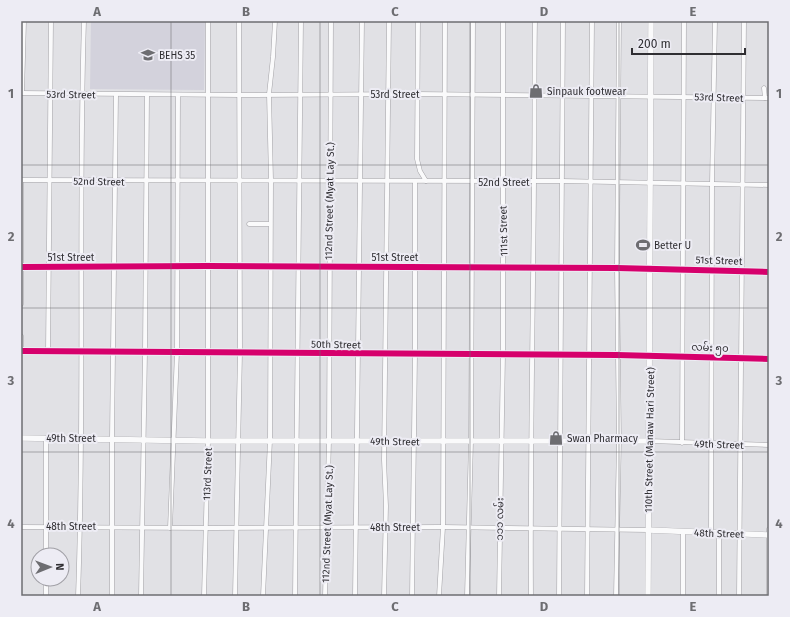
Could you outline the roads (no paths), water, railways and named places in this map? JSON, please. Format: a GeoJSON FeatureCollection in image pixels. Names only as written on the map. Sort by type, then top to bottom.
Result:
{"type":"FeatureCollection","features":[{"type":"Feature","properties":{"kind":"main road","name":"110th Street (Manaw Hari Street)"},"geometry":{"type":"LineString","coordinates":[[648,596],[651,21]]}},
{"type":"Feature","properties":{"kind":"main road","name":"49th Street"},"geometry":{"type":"LineString","coordinates":[[21,438],[112,438],[208,441],[358,440],[649,442]]}},
{"type":"Feature","properties":{"kind":"main road","name":"48th Street"},"geometry":{"type":"LineString","coordinates":[[648,530],[769,535]]}},
{"type":"Feature","properties":{"kind":"street"},"geometry":{"type":"LineString","coordinates":[[22,93],[24,21]]}},
{"type":"Feature","properties":{"kind":"street"},"geometry":{"type":"LineString","coordinates":[[48,352],[51,21]]}},
{"type":"Feature","properties":{"kind":"street"},"geometry":{"type":"LineString","coordinates":[[78,596],[83,180],[82,94],[84,21]]}},
{"type":"Feature","properties":{"kind":"street","name":"113rd Street"},"geometry":{"type":"LineString","coordinates":[[204,596],[208,441],[208,21]]}},
{"type":"Feature","properties":{"kind":"street"},"geometry":{"type":"LineString","coordinates":[[235,596],[240,353],[239,21]]}},
{"type":"Feature","properties":{"kind":"street"},"geometry":{"type":"LineString","coordinates":[[263,596],[270,440],[269,353],[271,180],[269,94],[275,21]]}},
{"type":"Feature","properties":{"kind":"street"},"geometry":{"type":"LineString","coordinates":[[295,596],[298,440],[299,94],[301,21]]}},
{"type":"Feature","properties":{"kind":"street","name":"112nd Street (Myat Lay St.)"},"geometry":{"type":"LineString","coordinates":[[325,596],[329,440],[328,267],[331,21]]}},
{"type":"Feature","properties":{"kind":"street"},"geometry":{"type":"LineString","coordinates":[[355,596],[362,21]]}},
{"type":"Feature","properties":{"kind":"street"},"geometry":{"type":"LineString","coordinates":[[384,596],[389,21]]}},
{"type":"Feature","properties":{"kind":"street"},"geometry":{"type":"LineString","coordinates":[[418,21],[417,159],[420,170],[426,181]]}},
{"type":"Feature","properties":{"kind":"street"},"geometry":{"type":"LineString","coordinates":[[438,596],[443,527],[442,354],[445,21]]}},
{"type":"Feature","properties":{"kind":"street"},"geometry":{"type":"LineString","coordinates":[[467,596],[470,527],[471,441],[470,354],[472,268],[473,21]]}},
{"type":"Feature","properties":{"kind":"street","name":"111st Street"},"geometry":{"type":"LineString","coordinates":[[502,441],[504,268],[503,21]]}},
{"type":"Feature","properties":{"kind":"street"},"geometry":{"type":"LineString","coordinates":[[531,596],[530,528],[534,181],[533,95],[535,21]]}},
{"type":"Feature","properties":{"kind":"street"},"geometry":{"type":"LineString","coordinates":[[559,596],[563,21]]}},
{"type":"Feature","properties":{"kind":"street"},"geometry":{"type":"LineString","coordinates":[[587,596],[590,441],[589,354],[592,21]]}},
{"type":"Feature","properties":{"kind":"street"},"geometry":{"type":"LineString","coordinates":[[616,596],[619,441],[617,268],[619,182],[619,21]]}},
{"type":"Feature","properties":{"kind":"street"},"geometry":{"type":"LineString","coordinates":[[682,443],[681,356],[684,21]]}},
{"type":"Feature","properties":{"kind":"street"},"geometry":{"type":"LineString","coordinates":[[711,533],[711,357],[713,270],[712,183],[715,21]]}},
{"type":"Feature","properties":{"kind":"street"},"geometry":{"type":"LineString","coordinates":[[739,596],[744,21]]}},
{"type":"Feature","properties":{"kind":"street"},"geometry":{"type":"LineString","coordinates":[[764,88],[767,98]]}},
{"type":"Feature","properties":{"kind":"street","name":"53rd Street"},"geometry":{"type":"LineString","coordinates":[[22,93],[116,95],[445,94],[767,98]]}},
{"type":"Feature","properties":{"kind":"street"},"geometry":{"type":"LineString","coordinates":[[112,596],[112,438],[115,267],[114,180],[116,95]]}},
{"type":"Feature","properties":{"kind":"street"},"geometry":{"type":"LineString","coordinates":[[140,596],[142,439],[145,352],[147,95]]}},
{"type":"Feature","properties":{"kind":"street"},"geometry":{"type":"LineString","coordinates":[[170,528],[177,352],[178,266],[176,181],[178,95]]}},
{"type":"Feature","properties":{"kind":"street"},"geometry":{"type":"LineString","coordinates":[[21,180],[21,304]]}},
{"type":"Feature","properties":{"kind":"street","name":"52nd Street"},"geometry":{"type":"LineString","coordinates":[[21,180],[114,180],[147,182],[208,180],[359,180],[415,182],[562,181],[769,185]]}},
{"type":"Feature","properties":{"kind":"street"},"geometry":{"type":"LineString","coordinates":[[412,596],[415,354],[415,182]]}},
{"type":"Feature","properties":{"kind":"street"},"geometry":{"type":"LineString","coordinates":[[249,224],[270,224]]}},
{"type":"Feature","properties":{"kind":"street","name":"51st Street"},"geometry":{"type":"LineString","coordinates":[[21,267],[299,266],[617,268],[769,272]]}},
{"type":"Feature","properties":{"kind":"street"},"geometry":{"type":"LineString","coordinates":[[21,336],[21,350]]}},
{"type":"Feature","properties":{"kind":"street","name":"50th Street"},"geometry":{"type":"LineString","coordinates":[[21,350],[48,352],[650,355]]}},
{"type":"Feature","properties":{"kind":"street","name":"လမ်း ၅၀"},"geometry":{"type":"LineString","coordinates":[[650,355],[769,359]]}},
{"type":"Feature","properties":{"kind":"street"},"geometry":{"type":"LineString","coordinates":[[46,438],[46,547]]}},
{"type":"Feature","properties":{"kind":"street","name":"၁၁၁ လမ်း"},"geometry":{"type":"LineString","coordinates":[[499,596],[499,528],[502,441]]}},
{"type":"Feature","properties":{"kind":"street","name":"49th Street"},"geometry":{"type":"LineString","coordinates":[[649,442],[769,445]]}},
{"type":"Feature","properties":{"kind":"street","name":"48th Street"},"geometry":{"type":"LineString","coordinates":[[21,527],[470,527],[648,530]]}},
{"type":"Feature","properties":{"kind":"street"},"geometry":{"type":"LineString","coordinates":[[768,596],[769,529]]}},
{"type":"Feature","properties":{"kind":"street"},"geometry":{"type":"LineString","coordinates":[[683,532],[683,596]]}},
{"type":"Feature","properties":{"kind":"street"},"geometry":{"type":"LineString","coordinates":[[718,596],[719,533]]}},
{"type":"Feature","properties":{"kind":"place","name":"BEHS 35"},"geometry":{"type":"Point","coordinates":[148,55]}},
{"type":"Feature","properties":{"kind":"place","name":"Sinpauk footwear"},"geometry":{"type":"Point","coordinates":[536,91]}},
{"type":"Feature","properties":{"kind":"place","name":"Better U"},"geometry":{"type":"Point","coordinates":[643,245]}},
{"type":"Feature","properties":{"kind":"place","name":"Swan Pharmacy"},"geometry":{"type":"Point","coordinates":[556,438]}}]}
